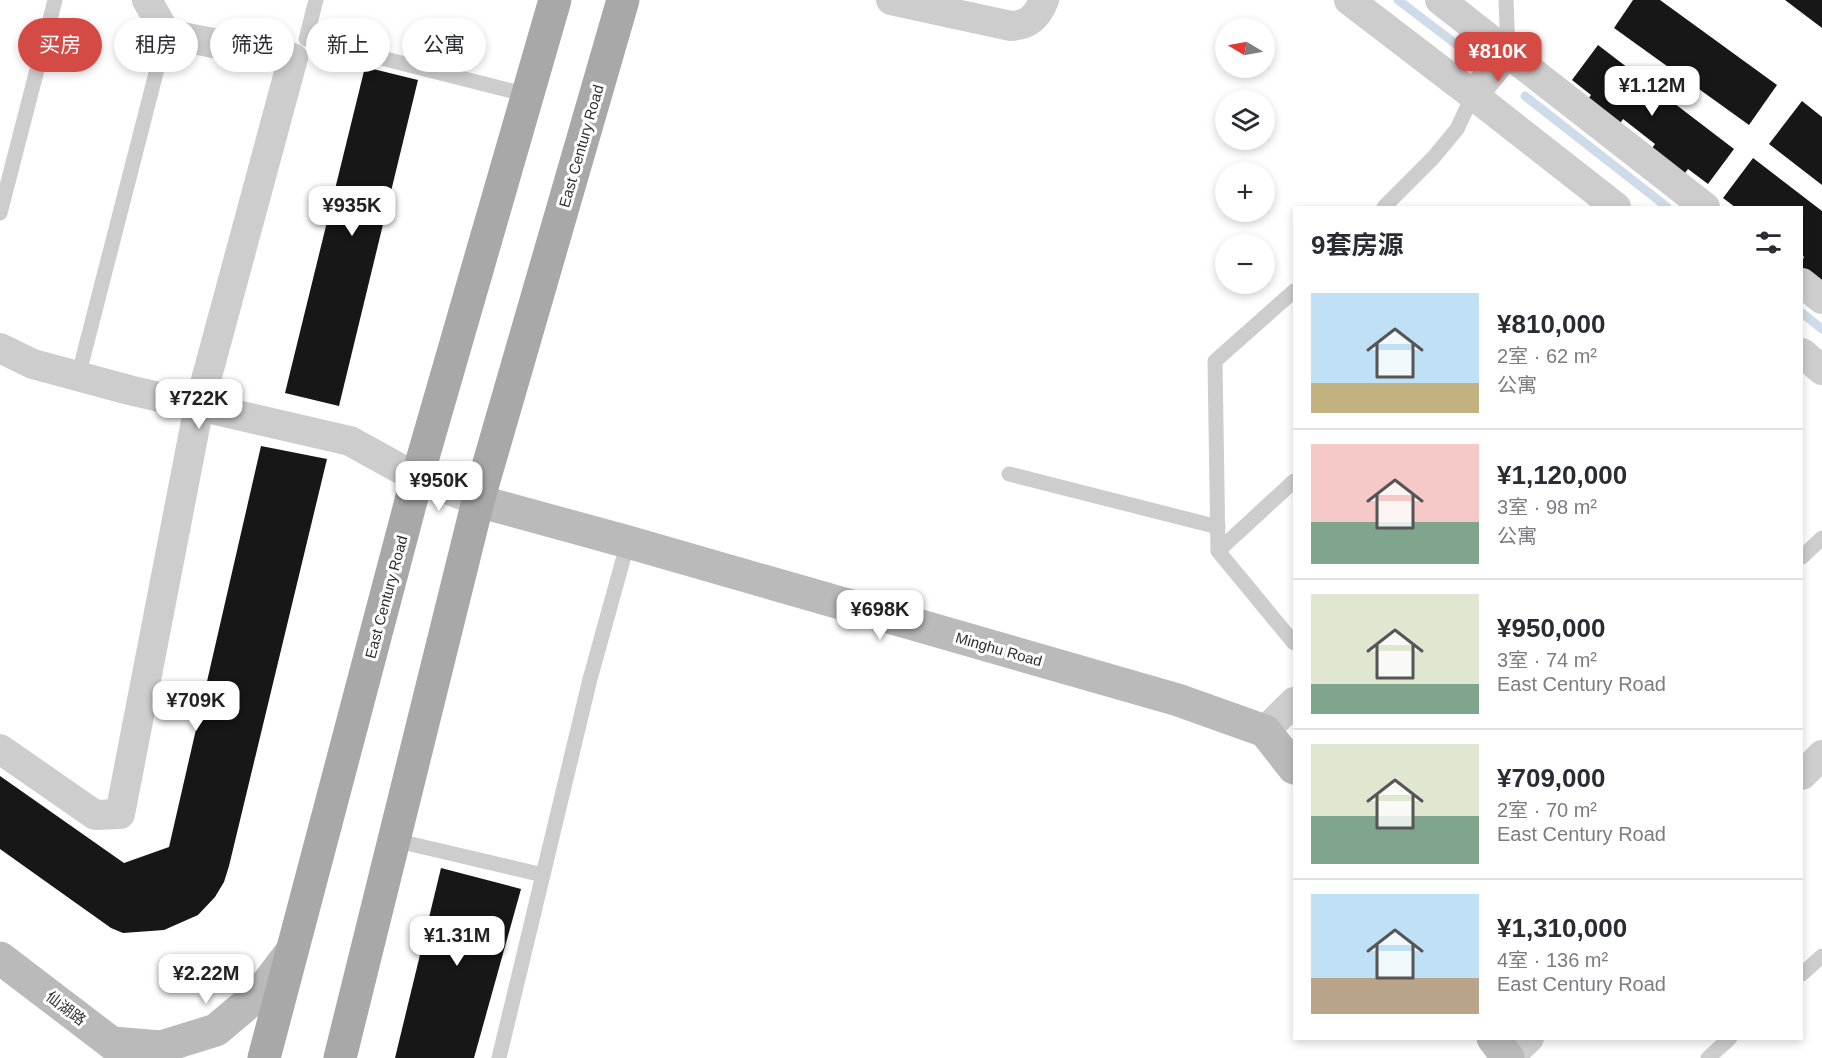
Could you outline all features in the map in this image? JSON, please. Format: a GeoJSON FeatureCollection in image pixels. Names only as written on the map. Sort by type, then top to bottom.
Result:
{"type":"FeatureCollection","features":[{"type":"Feature","properties":{"kind":"main road","name":"East Century Road"},"geometry":{"type":"LineString","coordinates":[[264,1058],[417,478],[555,0]]}},
{"type":"Feature","properties":{"kind":"main road","name":"East Century Road"},"geometry":{"type":"LineString","coordinates":[[340,1058],[478,501],[624,0]]}},
{"type":"Feature","properties":{"kind":"street"},"geometry":{"type":"LineString","coordinates":[[147,0],[157,18]]}},
{"type":"Feature","properties":{"kind":"street"},"geometry":{"type":"LineString","coordinates":[[891,0],[1011,26],[1024,26],[1034,17],[1044,0]]}},
{"type":"Feature","properties":{"kind":"street"},"geometry":{"type":"LineString","coordinates":[[1349,0],[1473,95],[1602,203]]}},
{"type":"Feature","properties":{"kind":"street"},"geometry":{"type":"LineString","coordinates":[[1440,0],[1704,206]]}},
{"type":"Feature","properties":{"kind":"street"},"geometry":{"type":"LineString","coordinates":[[0,749],[95,815],[120,814],[199,406],[292,58],[198,40]]}},
{"type":"Feature","properties":{"kind":"street"},"geometry":{"type":"LineString","coordinates":[[1473,95],[1508,52]]}},
{"type":"Feature","properties":{"kind":"street"},"geometry":{"type":"LineString","coordinates":[[1803,284],[1822,299]]}},
{"type":"Feature","properties":{"kind":"street"},"geometry":{"type":"LineString","coordinates":[[0,348],[33,364],[78,377],[350,441],[417,478],[478,501]]}},
{"type":"Feature","properties":{"kind":"street"},"geometry":{"type":"LineString","coordinates":[[1803,354],[1822,370]]}},
{"type":"Feature","properties":{"kind":"street","name":"Minghu Road"},"geometry":{"type":"LineString","coordinates":[[478,501],[1178,700],[1265,731]]}},
{"type":"Feature","properties":{"kind":"street"},"geometry":{"type":"LineString","coordinates":[[1293,703],[1265,731],[1293,767]]}},
{"type":"Feature","properties":{"kind":"street"},"geometry":{"type":"LineString","coordinates":[[1803,774],[1822,755]]}},
{"type":"Feature","properties":{"kind":"street"},"geometry":{"type":"LineString","coordinates":[[122,1053],[161,1047],[216,1030],[260,993],[292,951]]}},
{"type":"Feature","properties":{"kind":"street","name":"仙湖路"},"geometry":{"type":"LineString","coordinates":[[0,958],[122,1053]]}},
{"type":"Feature","properties":{"kind":"street"},"geometry":{"type":"LineString","coordinates":[[349,1023],[353,1058]]}},
{"type":"Feature","properties":{"kind":"street"},"geometry":{"type":"LineString","coordinates":[[1494,1040],[1508,1058],[1527,1040]]}},
{"type":"Feature","properties":{"kind":"lane"},"geometry":{"type":"LineString","coordinates":[[0,213],[55,0]]}},
{"type":"Feature","properties":{"kind":"lane"},"geometry":{"type":"LineString","coordinates":[[316,0],[306,39],[528,95]]}},
{"type":"Feature","properties":{"kind":"lane"},"geometry":{"type":"LineString","coordinates":[[1506,0],[1508,52]]}},
{"type":"Feature","properties":{"kind":"lane"},"geometry":{"type":"LineString","coordinates":[[78,377],[156,72]]}},
{"type":"Feature","properties":{"kind":"lane"},"geometry":{"type":"LineString","coordinates":[[1385,206],[1433,158],[1457,129],[1473,95]]}},
{"type":"Feature","properties":{"kind":"lane"},"geometry":{"type":"LineString","coordinates":[[1293,292],[1215,361],[1218,551],[1293,642]]}},
{"type":"Feature","properties":{"kind":"lane"},"geometry":{"type":"LineString","coordinates":[[1009,474],[1218,527]]}},
{"type":"Feature","properties":{"kind":"lane"},"geometry":{"type":"LineString","coordinates":[[1218,551],[1293,482]]}},
{"type":"Feature","properties":{"kind":"lane"},"geometry":{"type":"LineString","coordinates":[[1803,556],[1822,538]]}},
{"type":"Feature","properties":{"kind":"lane"},"geometry":{"type":"LineString","coordinates":[[499,1058],[590,679],[628,542]]}},
{"type":"Feature","properties":{"kind":"lane"},"geometry":{"type":"LineString","coordinates":[[394,840],[543,875]]}},
{"type":"Feature","properties":{"kind":"lane"},"geometry":{"type":"LineString","coordinates":[[1803,973],[1822,956]]}},
{"type":"Feature","properties":{"kind":"lane"},"geometry":{"type":"LineString","coordinates":[[1708,1058],[1728,1040]]}},
{"type":"Feature","properties":{"kind":"building"},"geometry":{"type":"Polygon","coordinates":[[[1633,0],[1660,0],[1777,85],[1749,125],[1614,28],[1633,0]]]}},
{"type":"Feature","properties":{"kind":"building"},"geometry":{"type":"Polygon","coordinates":[[[1785,0],[1822,0],[1822,28],[1785,0]]]}},
{"type":"Feature","properties":{"kind":"building"},"geometry":{"type":"Polygon","coordinates":[[[1598,45],[1734,149],[1708,184],[1688,169],[1682,177],[1650,151],[1655,144],[1623,119],[1618,127],[1586,102],[1591,95],[1572,80],[1598,45]]]}},
{"type":"Feature","properties":{"kind":"building"},"geometry":{"type":"Polygon","coordinates":[[[364,72],[385,72],[418,80],[339,406],[285,393],[364,72]]]}},
{"type":"Feature","properties":{"kind":"building"},"geometry":{"type":"Polygon","coordinates":[[[1802,101],[1822,117],[1822,185],[1769,144],[1802,101]]]}},
{"type":"Feature","properties":{"kind":"building"},"geometry":{"type":"Polygon","coordinates":[[[1753,158],[1822,211],[1822,287],[1803,273],[1803,206],[1734,206],[1723,198],[1753,158]]]}},
{"type":"Feature","properties":{"kind":"building"},"geometry":{"type":"Polygon","coordinates":[[[261,446],[327,459],[229,866],[224,882],[215,897],[198,915],[164,930],[123,933],[111,928],[0,849],[0,776],[124,863],[169,847],[261,446]]]}},
{"type":"Feature","properties":{"kind":"building"},"geometry":{"type":"Polygon","coordinates":[[[441,868],[521,889],[474,1058],[395,1058],[441,868]]]}},
{"type":"Feature","properties":{"kind":"waterway"},"geometry":{"type":"LineString","coordinates":[[1398,0],[1469,54]]}},
{"type":"Feature","properties":{"kind":"waterway"},"geometry":{"type":"LineString","coordinates":[[1525,96],[1666,206]]}},
{"type":"Feature","properties":{"kind":"waterway"},"geometry":{"type":"LineString","coordinates":[[1803,314],[1822,329]]}}]}
